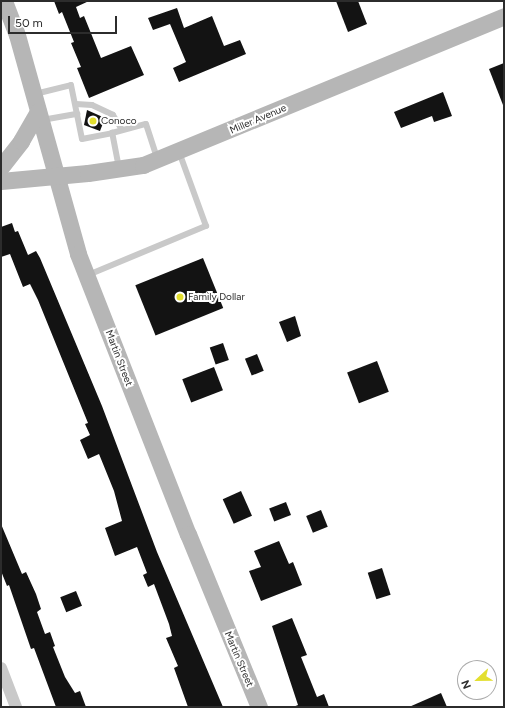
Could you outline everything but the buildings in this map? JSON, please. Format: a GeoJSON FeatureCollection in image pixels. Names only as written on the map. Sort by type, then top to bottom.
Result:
{"type":"FeatureCollection","features":[{"type":"Feature","properties":{"kind":"street","name":"Martin Street"},"geometry":{"type":"LineString","coordinates":[[4,1],[33,94],[55,176],[86,276],[188,534],[259,707]]}},
{"type":"Feature","properties":{"kind":"street","name":"Miller Avenue"},"geometry":{"type":"LineString","coordinates":[[1,181],[119,168],[158,159],[504,16]]}},
{"type":"Feature","properties":{"kind":"street"},"geometry":{"type":"LineString","coordinates":[[1,167],[22,141],[39,116]]}},
{"type":"Feature","properties":{"kind":"street"},"geometry":{"type":"LineString","coordinates":[[1,668],[16,707]]}},
{"type":"Feature","properties":{"kind":"lane"},"geometry":{"type":"LineString","coordinates":[[33,94],[71,85],[82,139],[146,124],[158,159]]}},
{"type":"Feature","properties":{"kind":"lane"},"geometry":{"type":"LineString","coordinates":[[76,104],[92,105],[113,115],[122,130]]}},
{"type":"Feature","properties":{"kind":"lane"},"geometry":{"type":"LineString","coordinates":[[39,116],[77,114]]}},
{"type":"Feature","properties":{"kind":"lane"},"geometry":{"type":"LineString","coordinates":[[112,133],[119,168]]}},
{"type":"Feature","properties":{"kind":"lane"},"geometry":{"type":"LineString","coordinates":[[86,276],[206,226],[179,151]]}},
{"type":"Feature","properties":{"kind":"place","name":"Conoco"},"geometry":{"type":"Point","coordinates":[93,121]}},
{"type":"Feature","properties":{"kind":"place","name":"Family Dollar"},"geometry":{"type":"Point","coordinates":[180,297]}}]}
